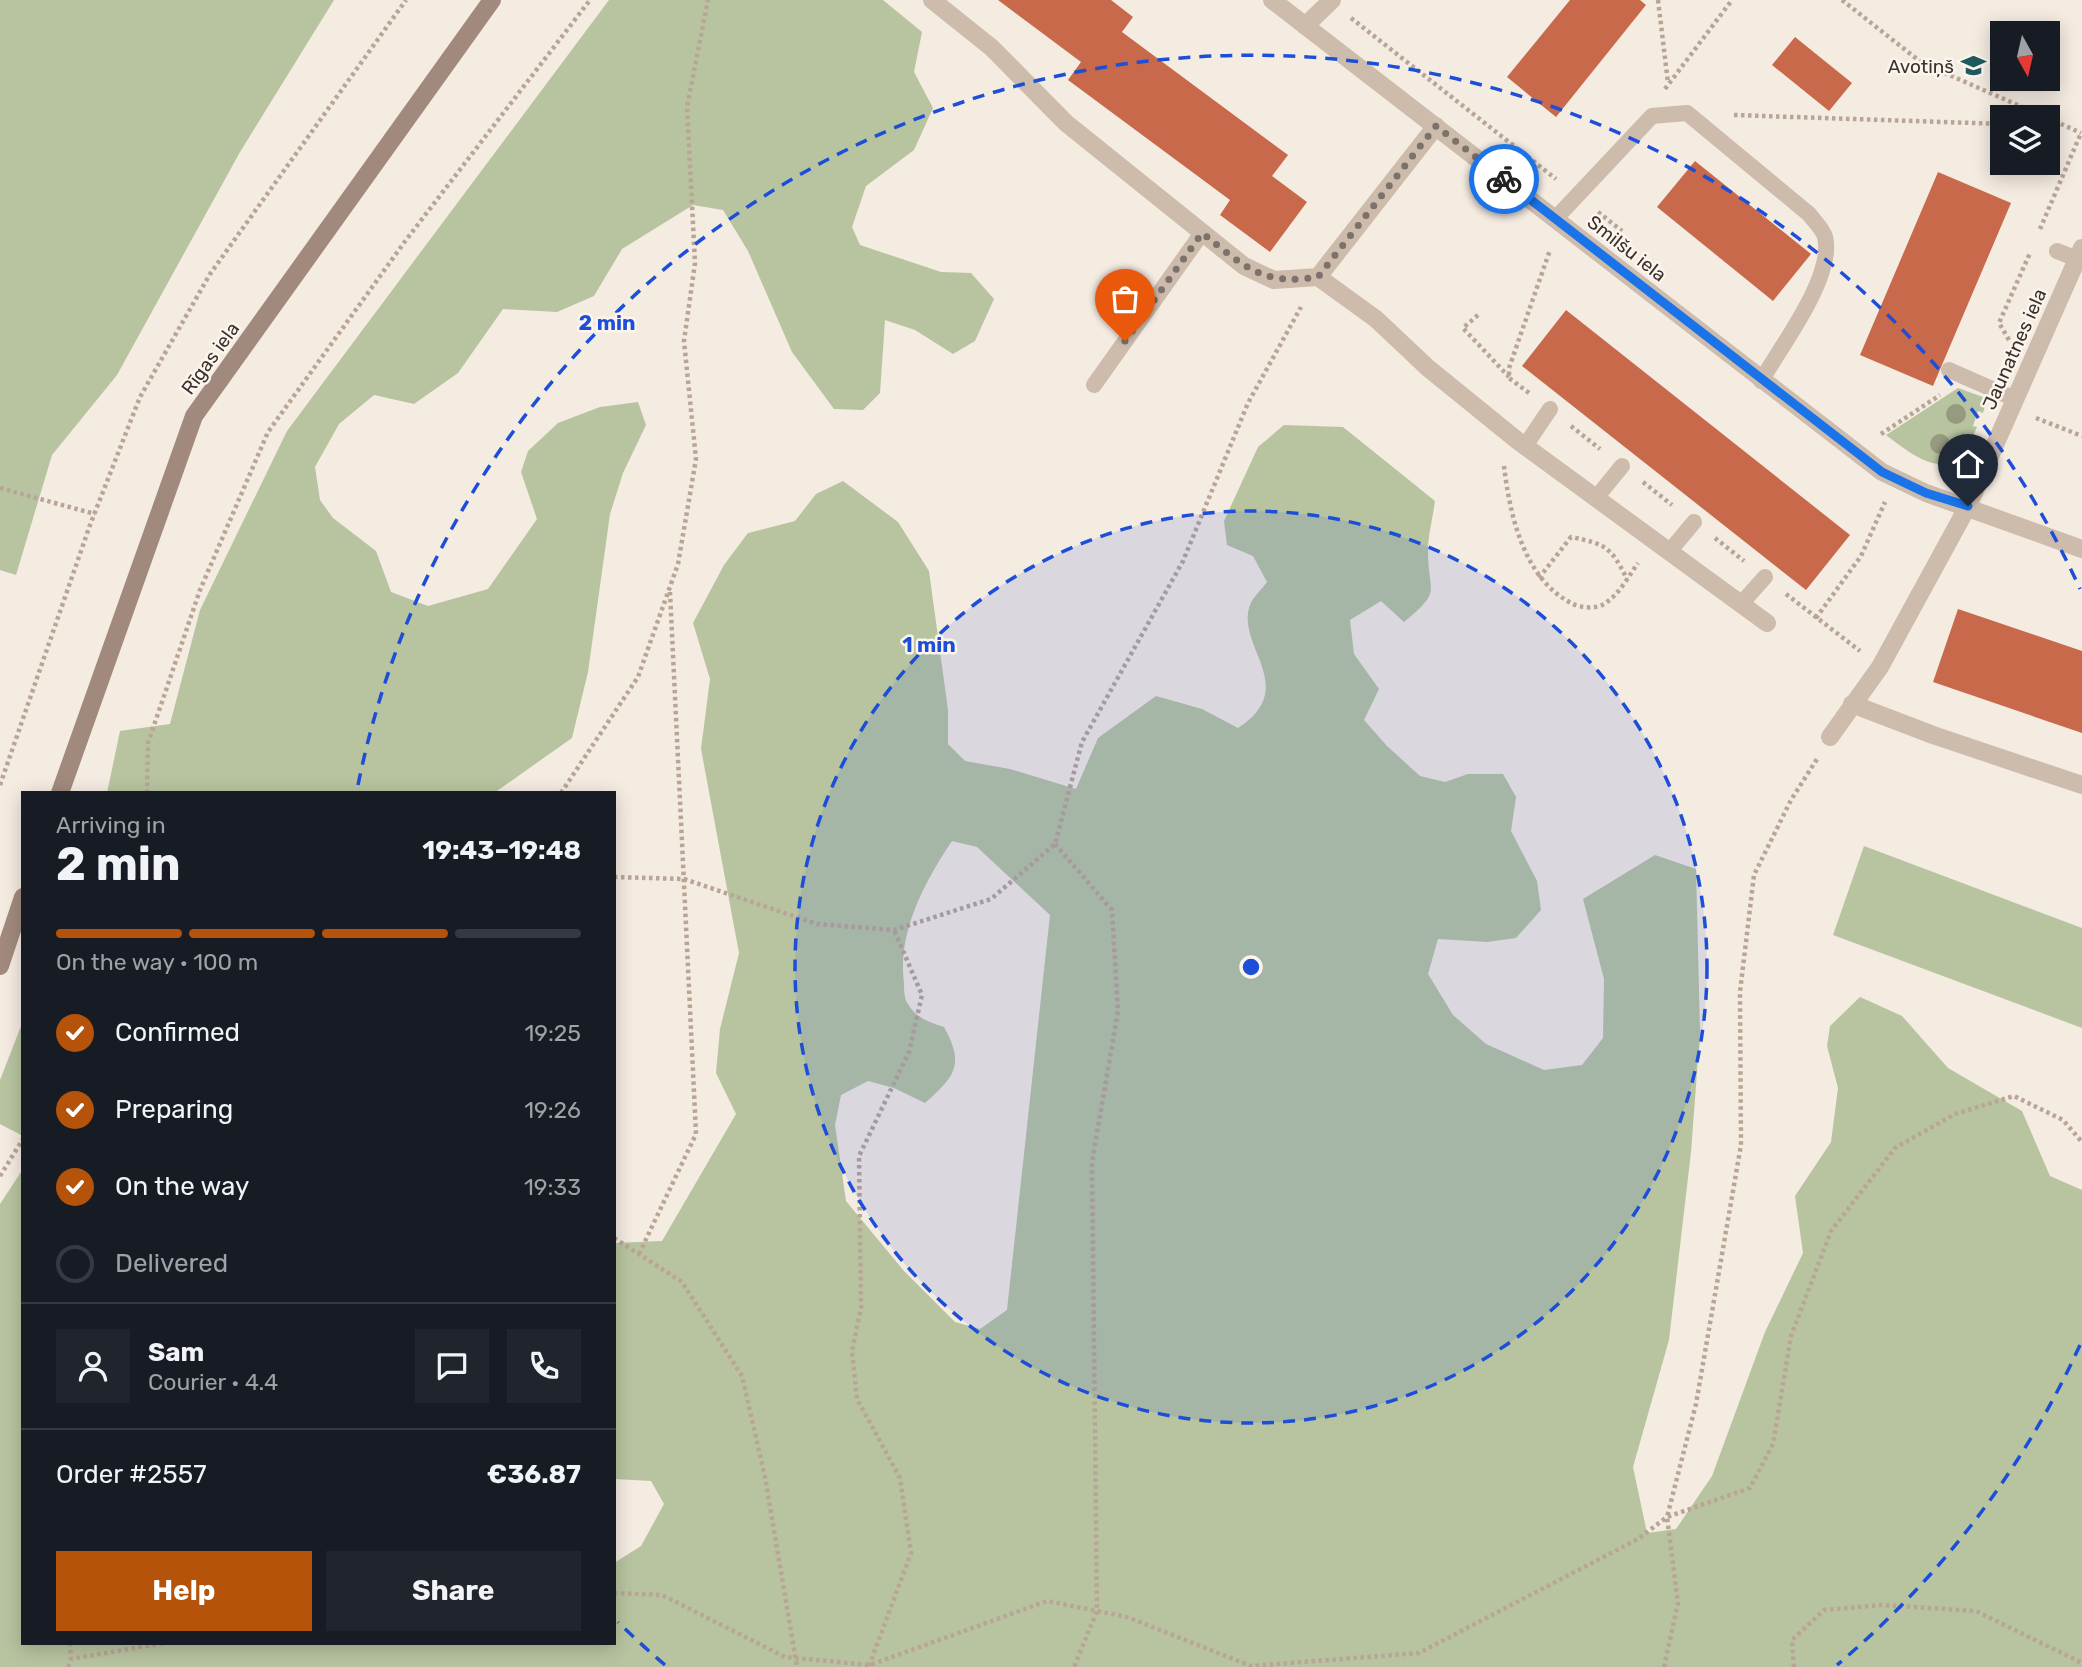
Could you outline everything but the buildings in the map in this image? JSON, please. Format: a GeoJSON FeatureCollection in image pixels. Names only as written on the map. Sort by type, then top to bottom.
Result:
{"type":"FeatureCollection","features":[{"type":"Feature","properties":{"kind":"main road","name":"Rīgas iela"},"geometry":{"type":"LineString","coordinates":[[61,791],[194,416],[492,0]]}},
{"type":"Feature","properties":{"kind":"main road"},"geometry":{"type":"LineString","coordinates":[[0,966],[21,903]]}},
{"type":"Feature","properties":{"kind":"street"},"geometry":{"type":"LineString","coordinates":[[932,0],[992,48],[1066,123],[1244,266],[1274,280],[1318,277],[1376,319],[1428,368],[1521,443],[1767,623]]}},
{"type":"Feature","properties":{"kind":"street","name":"Smilšu iela"},"geometry":{"type":"LineString","coordinates":[[1272,0],[1882,472],[1926,493],[2082,548]]}},
{"type":"Feature","properties":{"kind":"street"},"geometry":{"type":"LineString","coordinates":[[1305,26],[1331,1]]}},
{"type":"Feature","properties":{"kind":"street"},"geometry":{"type":"LineString","coordinates":[[1318,277],[1436,126]]}},
{"type":"Feature","properties":{"kind":"street","name":"Jaunatnes iela"},"geometry":{"type":"LineString","coordinates":[[1830,737],[1880,667],[1968,506],[2080,253]]}},
{"type":"Feature","properties":{"kind":"street"},"geometry":{"type":"LineString","coordinates":[[1852,704],[1933,736],[2082,785]]}},
{"type":"Feature","properties":{"kind":"lane"},"geometry":{"type":"LineString","coordinates":[[1562,223],[1578,196],[1652,116],[1687,113],[1809,214],[1824,234],[1827,252],[1821,277],[1761,381]]}},
{"type":"Feature","properties":{"kind":"lane"},"geometry":{"type":"LineString","coordinates":[[1094,385],[1202,233]]}},
{"type":"Feature","properties":{"kind":"lane"},"geometry":{"type":"LineString","coordinates":[[2057,251],[2080,253]]}},
{"type":"Feature","properties":{"kind":"lane"},"geometry":{"type":"LineString","coordinates":[[1955,373],[2015,399]]}},
{"type":"Feature","properties":{"kind":"lane"},"geometry":{"type":"LineString","coordinates":[[1521,443],[1550,410]]}},
{"type":"Feature","properties":{"kind":"lane"},"geometry":{"type":"LineString","coordinates":[[1596,498],[1622,466]]}},
{"type":"Feature","properties":{"kind":"lane"},"geometry":{"type":"LineString","coordinates":[[1662,546],[1694,522]]}},
{"type":"Feature","properties":{"kind":"lane"},"geometry":{"type":"LineString","coordinates":[[1741,604],[1765,577]]}},
{"type":"Feature","properties":{"kind":"path"},"geometry":{"type":"LineString","coordinates":[[0,785],[94,514],[140,397],[210,274],[406,0]]}},
{"type":"Feature","properties":{"kind":"path"},"geometry":{"type":"LineString","coordinates":[[147,791],[148,743],[200,590],[268,432],[406,240],[590,0]]}},
{"type":"Feature","properties":{"kind":"path"},"geometry":{"type":"LineString","coordinates":[[562,791],[638,677],[678,564],[696,459],[684,341],[695,263],[687,107],[708,0]]}},
{"type":"Feature","properties":{"kind":"path"},"geometry":{"type":"LineString","coordinates":[[1658,0],[1668,84]]}},
{"type":"Feature","properties":{"kind":"path"},"geometry":{"type":"LineString","coordinates":[[1652,116],[1668,84],[1732,0]]}},
{"type":"Feature","properties":{"kind":"path"},"geometry":{"type":"LineString","coordinates":[[1842,0],[1922,63],[2016,105]]}},
{"type":"Feature","properties":{"kind":"path"},"geometry":{"type":"LineString","coordinates":[[1331,1],[1630,237]]}},
{"type":"Feature","properties":{"kind":"path"},"geometry":{"type":"LineString","coordinates":[[1687,113],[1990,124]]}},
{"type":"Feature","properties":{"kind":"path"},"geometry":{"type":"LineString","coordinates":[[2038,234],[2082,133],[2060,123]]}},
{"type":"Feature","properties":{"kind":"path"},"geometry":{"type":"LineString","coordinates":[[1509,377],[1509,368],[1562,223]]}},
{"type":"Feature","properties":{"kind":"path"},"geometry":{"type":"LineString","coordinates":[[2013,347],[1999,323],[2032,247]]}},
{"type":"Feature","properties":{"kind":"path"},"geometry":{"type":"LineString","coordinates":[[616,877],[684,879],[817,924],[894,930],[991,899],[1055,844],[1082,742],[1183,561],[1248,403],[1318,277]]}},
{"type":"Feature","properties":{"kind":"path"},"geometry":{"type":"LineString","coordinates":[[1478,315],[1463,328],[1509,377],[1880,667]]}},
{"type":"Feature","properties":{"kind":"path"},"geometry":{"type":"LineString","coordinates":[[1880,435],[1956,384],[1955,373]]}},
{"type":"Feature","properties":{"kind":"path"},"geometry":{"type":"LineString","coordinates":[[2032,417],[2082,436]]}},
{"type":"Feature","properties":{"kind":"path"},"geometry":{"type":"LineString","coordinates":[[1870,427],[1889,442]]}},
{"type":"Feature","properties":{"kind":"path"},"geometry":{"type":"LineString","coordinates":[[1521,443],[1504,467],[1509,499],[1523,545],[1539,578],[1559,597],[1579,607],[1601,606],[1662,546]]}},
{"type":"Feature","properties":{"kind":"path"},"geometry":{"type":"LineString","coordinates":[[0,488],[94,514]]}},
{"type":"Feature","properties":{"kind":"path"},"geometry":{"type":"LineString","coordinates":[[1816,618],[1861,556],[1888,495]]}},
{"type":"Feature","properties":{"kind":"path"},"geometry":{"type":"LineString","coordinates":[[1539,578],[1571,537],[1599,542],[1613,552],[1627,579]]}},
{"type":"Feature","properties":{"kind":"path"},"geometry":{"type":"LineString","coordinates":[[639,1254],[696,1133],[670,588]]}},
{"type":"Feature","properties":{"kind":"path"},"geometry":{"type":"LineString","coordinates":[[1664,1667],[1678,1603],[1667,1517],[1696,1404],[1741,1145],[1740,992],[1754,875],[1791,800],[1830,737]]}},
{"type":"Feature","properties":{"kind":"path"},"geometry":{"type":"LineString","coordinates":[[1055,844],[1112,911],[1118,1012],[1092,1162],[1097,1611],[1073,1667]]}},
{"type":"Feature","properties":{"kind":"path"},"geometry":{"type":"LineString","coordinates":[[869,1666],[911,1553],[900,1478],[857,1399],[852,1350],[860,1308],[859,1156],[909,1052],[922,995],[894,930]]}},
{"type":"Feature","properties":{"kind":"path"},"geometry":{"type":"LineString","coordinates":[[616,1593],[662,1595],[785,1657],[869,1666],[1047,1601],[1127,1617],[1251,1666],[1419,1653],[1638,1539],[1667,1517],[1750,1488],[1773,1444],[1791,1336],[1831,1231],[1895,1147],[1955,1114],[2014,1096],[2063,1120],[2082,1142]]}},
{"type":"Feature","properties":{"kind":"path"},"geometry":{"type":"LineString","coordinates":[[0,1177],[21,1142]]}},
{"type":"Feature","properties":{"kind":"path"},"geometry":{"type":"LineString","coordinates":[[616,1239],[682,1282],[742,1376],[765,1477],[797,1667]]}},
{"type":"Feature","properties":{"kind":"path"},"geometry":{"type":"LineString","coordinates":[[1794,1667],[1792,1640],[1824,1610],[1882,1605],[1976,1611],[2082,1663]]}},
{"type":"Feature","properties":{"kind":"path"},"geometry":{"type":"LineString","coordinates":[[68,1667],[71,1659],[70,1645]]}},
{"type":"Feature","properties":{"kind":"path"},"geometry":{"type":"LineString","coordinates":[[71,1659],[152,1645]]}},
{"type":"Feature","properties":{"kind":"green space"},"geometry":{"type":"Polygon","coordinates":[[[0,0],[334,0],[240,152],[117,375],[52,455],[16,575],[0,570],[0,0]]]}},
{"type":"Feature","properties":{"kind":"green space"},"geometry":{"type":"Polygon","coordinates":[[[609,0],[883,0],[922,32],[914,72],[933,108],[914,150],[866,186],[852,227],[860,245],[941,272],[971,273],[994,299],[975,341],[953,354],[915,330],[885,320],[880,393],[863,410],[834,409],[792,352],[748,251],[723,210],[693,205],[622,249],[594,296],[557,312],[503,309],[458,373],[414,404],[374,395],[339,424],[315,467],[320,500],[333,518],[376,551],[391,592],[428,606],[488,589],[537,519],[521,472],[528,451],[558,423],[600,407],[638,402],[646,425],[623,473],[610,514],[588,672],[572,738],[497,791],[107,791],[120,731],[170,724],[200,610],[287,431],[609,0]]]}},
{"type":"Feature","properties":{"kind":"green space"},"geometry":{"type":"Polygon","coordinates":[[[1958,388],[1983,397],[1986,402],[1983,413],[1978,411],[1973,426],[1977,427],[1958,457],[1947,463],[1925,461],[1886,435],[1958,388]]]}},
{"type":"Feature","properties":{"kind":"green space"},"geometry":{"type":"Polygon","coordinates":[[[1284,425],[1343,427],[1435,501],[1428,545],[1431,584],[1429,597],[1404,622],[1381,601],[1350,620],[1354,654],[1379,689],[1364,720],[1387,746],[1420,776],[1445,782],[1468,774],[1503,774],[1516,797],[1511,831],[1537,881],[1541,910],[1516,938],[1487,942],[1438,939],[1428,974],[1453,1015],[1486,1044],[1544,1070],[1582,1065],[1603,1038],[1604,979],[1583,899],[1655,855],[1696,869],[1700,1032],[1691,1152],[1669,1340],[1633,1467],[1647,1533],[1676,1529],[1712,1476],[1765,1332],[1803,1253],[1795,1196],[1831,1142],[1838,1088],[1827,1046],[1830,1026],[1860,997],[1902,1016],[1948,1068],[2022,1111],[2050,1176],[2082,1190],[2082,1667],[0,1667],[0,1204],[21,1172],[21,1645],[616,1645],[616,1562],[641,1546],[664,1504],[651,1481],[616,1479],[616,1243],[662,1241],[736,1114],[716,1073],[720,1029],[739,953],[701,749],[710,679],[693,623],[724,565],[748,533],[795,521],[816,494],[843,481],[898,522],[929,571],[948,710],[948,744],[965,761],[1010,769],[1076,789],[1098,738],[1156,696],[1202,709],[1238,728],[1256,713],[1264,697],[1266,682],[1248,620],[1251,602],[1267,582],[1253,556],[1227,545],[1224,521],[1258,447],[1284,425]],[[952,841],[915,908],[903,964],[906,999],[911,1009],[919,1016],[944,1027],[954,1051],[954,1069],[944,1085],[925,1103],[894,1088],[868,1081],[841,1095],[835,1125],[846,1201],[904,1271],[955,1322],[980,1329],[1007,1310],[1050,915],[977,847],[952,841]]]}},
{"type":"Feature","properties":{"kind":"green space"},"geometry":{"type":"Polygon","coordinates":[[[1864,846],[2082,928],[2082,1028],[1833,935],[1864,846]]]}},
{"type":"Feature","properties":{"kind":"green space"},"geometry":{"type":"Polygon","coordinates":[[[21,1026],[21,1135],[0,1124],[0,1080],[21,1026]]]}},
{"type":"Feature","properties":{"kind":"way so far"},"geometry":{"type":"LineString","coordinates":[[1125,341],[1202,233],[1244,266],[1274,280],[1295,281],[1318,277],[1436,126],[1504,179]]}},
{"type":"Feature","properties":{"kind":"place","name":"Avotiņš"},"geometry":{"type":"Point","coordinates":[1974,66]}},
{"type":"Feature","properties":{"kind":"route"},"geometry":{"type":"LineString","coordinates":[[1504,179],[1761,381],[1882,472],[1926,493],[1968,506]]}}]}
